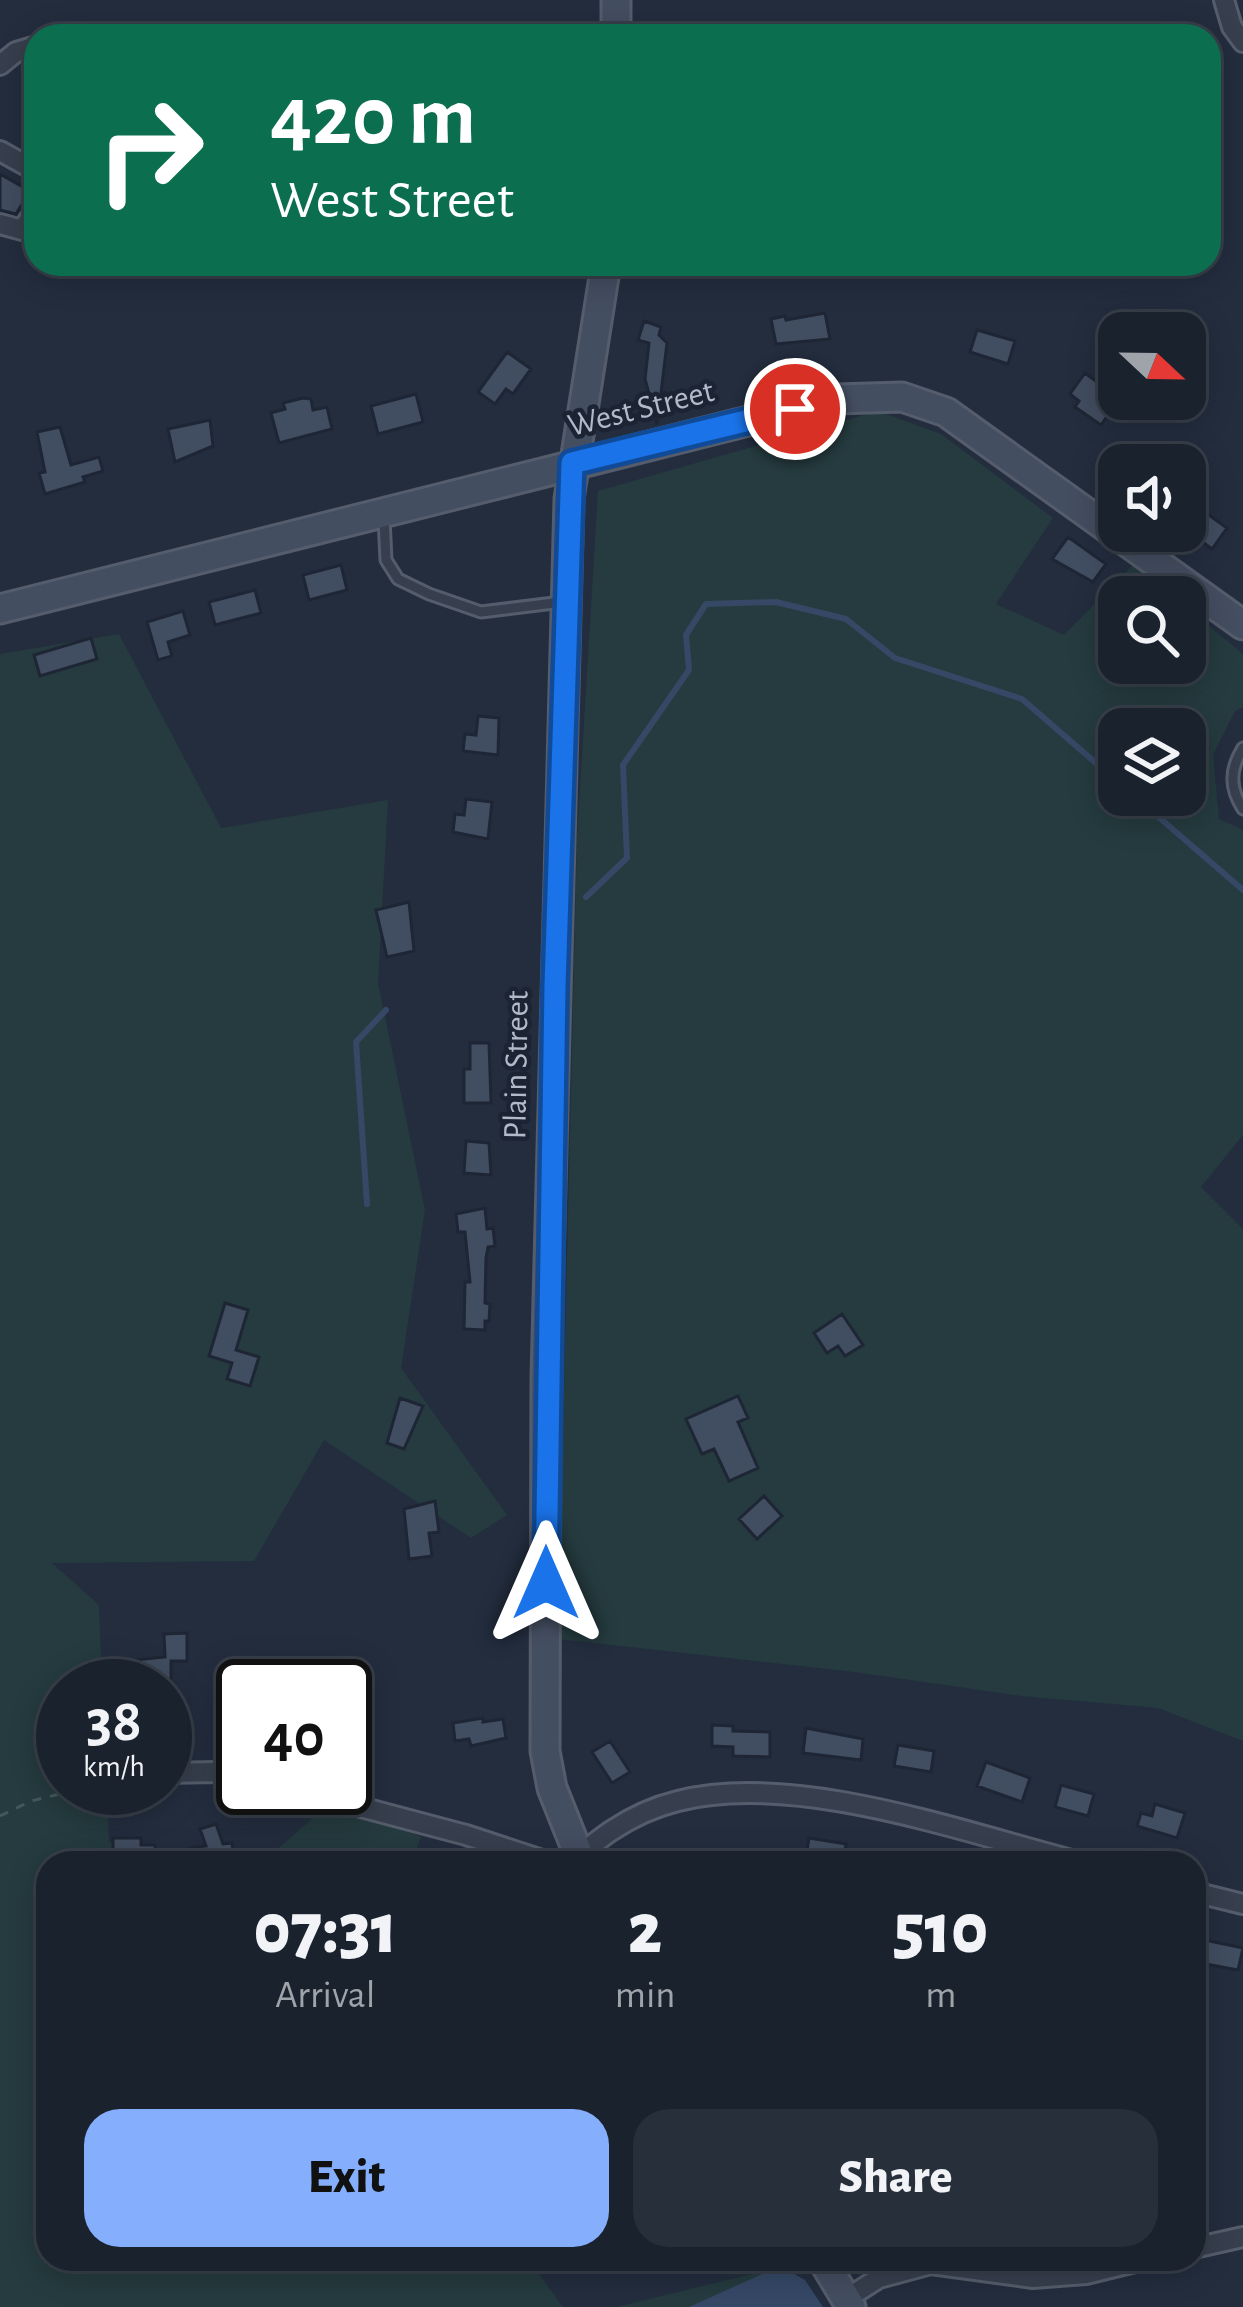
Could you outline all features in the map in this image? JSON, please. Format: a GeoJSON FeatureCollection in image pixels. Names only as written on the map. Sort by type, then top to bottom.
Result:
{"type":"FeatureCollection","features":[{"type":"Feature","properties":{"kind":"street"},"geometry":{"type":"LineString","coordinates":[[1224,0],[1232,27],[1243,42]]}},
{"type":"Feature","properties":{"kind":"street","name":"Plain Street"},"geometry":{"type":"LineString","coordinates":[[565,1851],[544,1751],[542,1711],[555,986],[572,463],[604,276]]}},
{"type":"Feature","properties":{"kind":"street","name":"West Street"},"geometry":{"type":"LineString","coordinates":[[0,609],[836,399],[902,397],[946,412],[976,430],[1243,625]]}},
{"type":"Feature","properties":{"kind":"street"},"geometry":{"type":"LineString","coordinates":[[583,1851],[643,1812],[729,1793],[835,1802],[1037,1851]]}},
{"type":"Feature","properties":{"kind":"street"},"geometry":{"type":"LineString","coordinates":[[372,1810],[528,1851]]}},
{"type":"Feature","properties":{"kind":"street"},"geometry":{"type":"LineString","coordinates":[[995,1840],[996,1851]]}},
{"type":"Feature","properties":{"kind":"street"},"geometry":{"type":"LineString","coordinates":[[1206,1895],[1243,1904]]}},
{"type":"Feature","properties":{"kind":"street"},"geometry":{"type":"LineString","coordinates":[[1206,2245],[1243,2236]]}},
{"type":"Feature","properties":{"kind":"street"},"geometry":{"type":"LineString","coordinates":[[829,2271],[849,2303],[879,2278],[905,2271]]}},
{"type":"Feature","properties":{"kind":"street"},"geometry":{"type":"LineString","coordinates":[[982,2271],[1033,2278],[1098,2271]]}},
{"type":"Feature","properties":{"kind":"lane"},"geometry":{"type":"LineString","coordinates":[[384,513],[386,560],[398,578],[429,594],[481,612],[567,602]]}},
{"type":"Feature","properties":{"kind":"lane"},"geometry":{"type":"LineString","coordinates":[[1243,748],[1232,779],[1243,808]]}},
{"type":"Feature","properties":{"kind":"path"},"geometry":{"type":"LineString","coordinates":[[0,1816],[36,1800]]}},
{"type":"Feature","properties":{"kind":"green space"},"geometry":{"type":"Polygon","coordinates":[[[878,411],[941,434],[1053,518],[996,604],[1064,635],[1098,601],[1098,684],[1206,684],[1206,623],[1243,654],[1243,707],[1235,711],[1213,755],[1219,819],[1243,830],[1243,1135],[1201,1187],[1243,1229],[1243,1741],[1158,1708],[1022,1696],[558,1639],[577,838],[598,491],[878,411]]]}},
{"type":"Feature","properties":{"kind":"green space"},"geometry":{"type":"Polygon","coordinates":[[[1134,564],[1149,576],[1122,576],[1134,564]]]}},
{"type":"Feature","properties":{"kind":"green space"},"geometry":{"type":"Polygon","coordinates":[[[119,634],[221,828],[388,800],[378,983],[425,1210],[401,1368],[507,1515],[471,1538],[324,1440],[254,1561],[52,1563],[99,1605],[101,1659],[36,1659],[36,1815],[108,1815],[109,1841],[124,1851],[36,1851],[36,2271],[537,2271],[563,2307],[0,2307],[0,654],[119,634]]]}},
{"type":"Feature","properties":{"kind":"green space"},"geometry":{"type":"Polygon","coordinates":[[[316,1815],[371,1815],[421,1837],[416,1851],[276,1851],[316,1815]]]}},
{"type":"Feature","properties":{"kind":"green space"},"geometry":{"type":"Polygon","coordinates":[[[765,2271],[794,2271],[817,2307],[616,2307],[765,2271]]]}},
{"type":"Feature","properties":{"kind":"water"},"geometry":{"type":"Polygon","coordinates":[[[769,2271],[789,2271],[805,2280],[823,2307],[689,2307],[769,2271]]]}},
{"type":"Feature","properties":{"kind":"building"},"geometry":{"type":"Polygon","coordinates":[[[0,174],[24,188],[24,201],[16,214],[0,210],[0,174]]]}},
{"type":"Feature","properties":{"kind":"building"},"geometry":{"type":"Polygon","coordinates":[[[825,313],[830,339],[776,344],[771,319],[825,313]]]}},
{"type":"Feature","properties":{"kind":"building"},"geometry":{"type":"Polygon","coordinates":[[[644,321],[661,327],[659,335],[667,343],[661,393],[666,392],[670,410],[659,413],[657,424],[645,379],[649,343],[638,340],[644,321]]]}},
{"type":"Feature","properties":{"kind":"building"},"geometry":{"type":"Polygon","coordinates":[[[977,330],[1015,341],[1008,364],[970,352],[977,330]]]}},
{"type":"Feature","properties":{"kind":"building"},"geometry":{"type":"Polygon","coordinates":[[[507,352],[531,369],[513,394],[506,389],[495,404],[478,392],[507,352]]]}},
{"type":"Feature","properties":{"kind":"building"},"geometry":{"type":"Polygon","coordinates":[[[1085,373],[1098,383],[1098,420],[1104,420],[1101,425],[1075,407],[1079,401],[1070,394],[1085,373]]]}},
{"type":"Feature","properties":{"kind":"building"},"geometry":{"type":"Polygon","coordinates":[[[416,394],[423,422],[378,434],[371,406],[416,394]]]}},
{"type":"Feature","properties":{"kind":"building"},"geometry":{"type":"Polygon","coordinates":[[[311,399],[313,410],[327,407],[332,429],[279,443],[271,413],[285,409],[283,403],[311,399]]]}},
{"type":"Feature","properties":{"kind":"building"},"geometry":{"type":"Polygon","coordinates":[[[210,420],[213,446],[175,462],[168,429],[210,420]]]}},
{"type":"Feature","properties":{"kind":"building"},"geometry":{"type":"Polygon","coordinates":[[[60,427],[71,465],[99,457],[103,471],[45,494],[37,432],[60,427]]]}},
{"type":"Feature","properties":{"kind":"building"},"geometry":{"type":"Polygon","coordinates":[[[1206,513],[1227,528],[1212,549],[1206,545],[1206,513]]]}},
{"type":"Feature","properties":{"kind":"building"},"geometry":{"type":"Polygon","coordinates":[[[1068,537],[1106,564],[1093,582],[1052,559],[1068,537]]]}},
{"type":"Feature","properties":{"kind":"building"},"geometry":{"type":"Polygon","coordinates":[[[341,565],[347,590],[309,600],[303,575],[341,565]]]}},
{"type":"Feature","properties":{"kind":"building"},"geometry":{"type":"Polygon","coordinates":[[[255,590],[261,613],[215,625],[209,602],[255,590]]]}},
{"type":"Feature","properties":{"kind":"building"},"geometry":{"type":"Polygon","coordinates":[[[183,611],[190,635],[168,642],[172,656],[158,660],[147,622],[183,611]]]}},
{"type":"Feature","properties":{"kind":"building"},"geometry":{"type":"Polygon","coordinates":[[[91,638],[97,659],[40,676],[34,655],[91,638]]]}},
{"type":"Feature","properties":{"kind":"building"},"geometry":{"type":"Polygon","coordinates":[[[478,716],[499,718],[498,755],[463,751],[465,734],[476,735],[478,716]]]}},
{"type":"Feature","properties":{"kind":"building"},"geometry":{"type":"Polygon","coordinates":[[[466,799],[492,802],[488,839],[453,832],[455,814],[464,815],[466,799]]]}},
{"type":"Feature","properties":{"kind":"building"},"geometry":{"type":"Polygon","coordinates":[[[409,902],[414,951],[387,957],[376,910],[409,902]]]}},
{"type":"Feature","properties":{"kind":"building"},"geometry":{"type":"Polygon","coordinates":[[[470,1043],[489,1043],[491,1103],[464,1103],[470,1043]]]}},
{"type":"Feature","properties":{"kind":"building"},"geometry":{"type":"Polygon","coordinates":[[[466,1141],[489,1143],[491,1175],[464,1173],[466,1141]]]}},
{"type":"Feature","properties":{"kind":"building"},"geometry":{"type":"Polygon","coordinates":[[[485,1208],[495,1246],[488,1247],[486,1258],[489,1321],[485,1321],[485,1330],[464,1329],[465,1282],[470,1282],[465,1232],[458,1232],[456,1214],[485,1208]]]}},
{"type":"Feature","properties":{"kind":"building"},"geometry":{"type":"Polygon","coordinates":[[[225,1303],[248,1310],[236,1350],[259,1357],[250,1386],[227,1379],[232,1363],[209,1356],[225,1303]]]}},
{"type":"Feature","properties":{"kind":"building"},"geometry":{"type":"Polygon","coordinates":[[[842,1314],[863,1345],[845,1356],[838,1346],[827,1353],[814,1333],[842,1314]]]}},
{"type":"Feature","properties":{"kind":"building"},"geometry":{"type":"Polygon","coordinates":[[[738,1396],[748,1418],[738,1422],[758,1468],[729,1481],[714,1449],[702,1454],[686,1419],[738,1396]]]}},
{"type":"Feature","properties":{"kind":"building"},"geometry":{"type":"Polygon","coordinates":[[[400,1398],[423,1406],[404,1449],[387,1443],[400,1398]]]}},
{"type":"Feature","properties":{"kind":"building"},"geometry":{"type":"Polygon","coordinates":[[[764,1496],[782,1516],[757,1539],[739,1519],[764,1496]]]}},
{"type":"Feature","properties":{"kind":"building"},"geometry":{"type":"Polygon","coordinates":[[[435,1501],[439,1532],[429,1533],[432,1556],[409,1559],[404,1509],[435,1501]]]}},
{"type":"Feature","properties":{"kind":"building"},"geometry":{"type":"Polygon","coordinates":[[[187,1633],[187,1659],[146,1659],[165,1657],[164,1634],[187,1633]]]}},
{"type":"Feature","properties":{"kind":"building"},"geometry":{"type":"Polygon","coordinates":[[[483,1718],[483,1722],[503,1719],[506,1738],[471,1746],[469,1739],[455,1741],[453,1723],[483,1718]]]}},
{"type":"Feature","properties":{"kind":"building"},"geometry":{"type":"Polygon","coordinates":[[[712,1725],[770,1732],[770,1757],[733,1756],[733,1747],[712,1746],[712,1725]]]}},
{"type":"Feature","properties":{"kind":"building"},"geometry":{"type":"Polygon","coordinates":[[[806,1728],[863,1739],[861,1760],[803,1753],[806,1728]]]}},
{"type":"Feature","properties":{"kind":"building"},"geometry":{"type":"Polygon","coordinates":[[[610,1741],[630,1772],[612,1783],[592,1752],[610,1741]]]}},
{"type":"Feature","properties":{"kind":"building"},"geometry":{"type":"Polygon","coordinates":[[[898,1745],[934,1751],[931,1772],[894,1766],[898,1745]]]}},
{"type":"Feature","properties":{"kind":"building"},"geometry":{"type":"Polygon","coordinates":[[[986,1762],[1030,1778],[1022,1802],[977,1786],[986,1762]]]}},
{"type":"Feature","properties":{"kind":"building"},"geometry":{"type":"Polygon","coordinates":[[[1061,1785],[1094,1794],[1088,1816],[1055,1807],[1061,1785]]]}},
{"type":"Feature","properties":{"kind":"building"},"geometry":{"type":"Polygon","coordinates":[[[1155,1804],[1185,1813],[1177,1838],[1137,1826],[1141,1813],[1152,1816],[1155,1804]]]}},
{"type":"Feature","properties":{"kind":"building"},"geometry":{"type":"Polygon","coordinates":[[[216,1824],[223,1844],[232,1843],[233,1851],[190,1851],[206,1846],[200,1829],[216,1824]]]}},
{"type":"Feature","properties":{"kind":"building"},"geometry":{"type":"Polygon","coordinates":[[[113,1838],[141,1838],[141,1845],[155,1845],[155,1851],[113,1851],[113,1838]]]}},
{"type":"Feature","properties":{"kind":"building"},"geometry":{"type":"Polygon","coordinates":[[[809,1838],[846,1844],[845,1851],[807,1851],[809,1838]]]}},
{"type":"Feature","properties":{"kind":"building"},"geometry":{"type":"Polygon","coordinates":[[[1206,1940],[1243,1948],[1238,1970],[1206,1964],[1206,1940]]]}},
{"type":"Feature","properties":{"kind":"waterway"},"geometry":{"type":"LineString","coordinates":[[586,897],[627,858],[623,765],[689,670],[686,635],[706,604],[776,602],[846,619],[895,658],[1022,699],[1098,765]]}},
{"type":"Feature","properties":{"kind":"waterway"},"geometry":{"type":"LineString","coordinates":[[1157,816],[1243,890]]}},
{"type":"Feature","properties":{"kind":"waterway"},"geometry":{"type":"LineString","coordinates":[[367,1204],[356,1042],[386,1010]]}},
{"type":"Feature","properties":{"kind":"route"},"geometry":{"type":"LineString","coordinates":[[546,1583],[555,986],[572,463],[795,409]]}}]}
